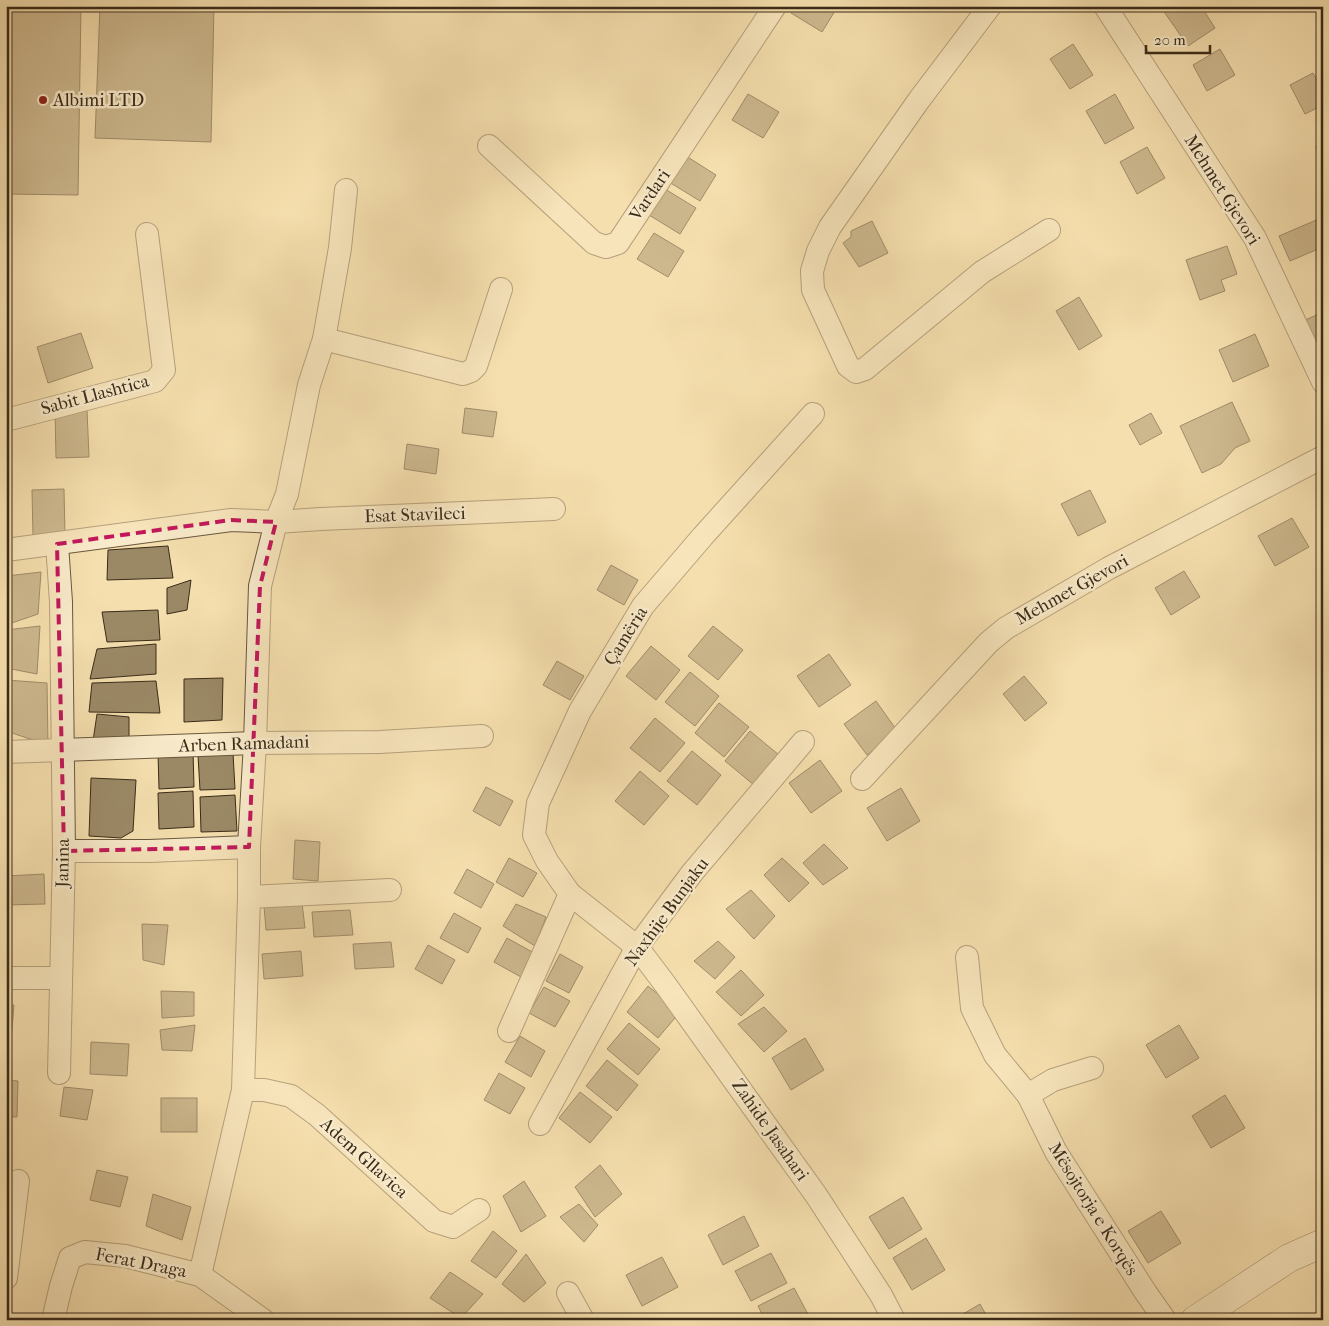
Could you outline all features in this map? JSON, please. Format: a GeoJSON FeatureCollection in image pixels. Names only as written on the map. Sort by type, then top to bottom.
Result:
{"type":"FeatureCollection","features":[{"type":"Feature","properties":{"kind":"street","name":"Vardari"},"geometry":{"type":"LineString","coordinates":[[489,146],[594,243],[606,247],[618,243],[775,6]]}},
{"type":"Feature","properties":{"kind":"street"},"geometry":{"type":"LineString","coordinates":[[990,6],[919,100],[830,227],[818,250],[812,271],[813,290],[848,366],[856,372],[865,369],[982,272],[1049,230]]}},
{"type":"Feature","properties":{"kind":"street","name":"Mehmet Gjevori"},"geometry":{"type":"LineString","coordinates":[[1105,6],[1255,238],[1323,382]]}},
{"type":"Feature","properties":{"kind":"street"},"geometry":{"type":"LineString","coordinates":[[200,1275],[243,1090],[249,897],[248,847],[260,586],[276,522],[287,494],[309,385],[324,339],[340,248],[346,190]]}},
{"type":"Feature","properties":{"kind":"street","name":"Sabit Llashtica"},"geometry":{"type":"LineString","coordinates":[[6,420],[155,381],[164,370],[147,234]]}},
{"type":"Feature","properties":{"kind":"street"},"geometry":{"type":"LineString","coordinates":[[324,339],[463,374],[471,371],[476,366],[501,289]]}},
{"type":"Feature","properties":{"kind":"street","name":"Çamëria"},"geometry":{"type":"LineString","coordinates":[[637,946],[570,894],[547,861],[534,835],[538,803],[580,711],[643,606],[813,414]]}},
{"type":"Feature","properties":{"kind":"street","name":"Mehmet Gjevori"},"geometry":{"type":"LineString","coordinates":[[862,780],[989,642],[1006,628],[1108,568],[1323,457]]}},
{"type":"Feature","properties":{"kind":"street","name":"Esat Stavileci"},"geometry":{"type":"LineString","coordinates":[[6,550],[231,520],[276,522],[321,518],[554,509]]}},
{"type":"Feature","properties":{"kind":"street"},"geometry":{"type":"LineString","coordinates":[[57,544],[61,602],[62,748]]}},
{"type":"Feature","properties":{"kind":"street","name":"Arben Ramadani"},"geometry":{"type":"LineString","coordinates":[[6,752],[62,748],[148,747],[254,742],[380,742],[482,736]]}},
{"type":"Feature","properties":{"kind":"street","name":"Naxhije Bunjaku"},"geometry":{"type":"LineString","coordinates":[[540,1124],[637,946],[692,873],[803,742]]}},
{"type":"Feature","properties":{"kind":"street","name":"Janina"},"geometry":{"type":"LineString","coordinates":[[59,1074],[64,850],[62,748]]}},
{"type":"Feature","properties":{"kind":"street"},"geometry":{"type":"LineString","coordinates":[[64,850],[248,847]]}},
{"type":"Feature","properties":{"kind":"street"},"geometry":{"type":"LineString","coordinates":[[249,897],[390,890]]}},
{"type":"Feature","properties":{"kind":"street"},"geometry":{"type":"LineString","coordinates":[[509,1031],[570,894]]}},
{"type":"Feature","properties":{"kind":"street","name":"Zahide Jasahari"},"geometry":{"type":"LineString","coordinates":[[637,946],[816,1195],[881,1295],[894,1320]]}},
{"type":"Feature","properties":{"kind":"street","name":"Mësojtorja e Korqës"},"geometry":{"type":"LineString","coordinates":[[967,957],[972,1008],[995,1055],[1028,1095],[1056,1152],[1146,1293],[1166,1320]]}},
{"type":"Feature","properties":{"kind":"street"},"geometry":{"type":"LineString","coordinates":[[6,978],[61,978]]}},
{"type":"Feature","properties":{"kind":"street"},"geometry":{"type":"LineString","coordinates":[[1028,1095],[1052,1080],[1092,1068]]}},
{"type":"Feature","properties":{"kind":"street","name":"Adem Gllavica"},"geometry":{"type":"LineString","coordinates":[[243,1090],[264,1090],[291,1096],[317,1115],[434,1221],[454,1227],[479,1210]]}},
{"type":"Feature","properties":{"kind":"street"},"geometry":{"type":"LineString","coordinates":[[6,1278],[18,1181]]}},
{"type":"Feature","properties":{"kind":"street"},"geometry":{"type":"LineString","coordinates":[[1195,1320],[1289,1258],[1323,1243]]}},
{"type":"Feature","properties":{"kind":"street","name":"Ferat Draga"},"geometry":{"type":"LineString","coordinates":[[53,1320],[70,1258],[85,1252],[125,1256],[200,1275],[263,1320]]}},
{"type":"Feature","properties":{"kind":"street"},"geometry":{"type":"LineString","coordinates":[[568,1293],[583,1320]]}},
{"type":"Feature","properties":{"kind":"highlighted area"},"geometry":{"type":"Polygon","coordinates":[[[231,520],[276,522],[260,586],[249,847],[64,851],[57,544],[231,520]]]}},
{"type":"Feature","properties":{"kind":"building","name":"Albimi LTD"},"geometry":{"type":"Polygon","coordinates":[[[6,6],[81,6],[78,195],[6,194],[6,6]]]}},
{"type":"Feature","properties":{"kind":"building"},"geometry":{"type":"Polygon","coordinates":[[[100,6],[214,6],[211,142],[95,138],[100,6]]]}},
{"type":"Feature","properties":{"kind":"building"},"geometry":{"type":"Polygon","coordinates":[[[795,6],[838,6],[822,32],[791,13],[795,6]]]}},
{"type":"Feature","properties":{"kind":"building"},"geometry":{"type":"Polygon","coordinates":[[[1160,6],[1201,6],[1215,28],[1188,46],[1160,6]]]}},
{"type":"Feature","properties":{"kind":"building"},"geometry":{"type":"Polygon","coordinates":[[[1073,44],[1093,75],[1070,89],[1050,59],[1073,44]]]}},
{"type":"Feature","properties":{"kind":"building"},"geometry":{"type":"Polygon","coordinates":[[[1220,49],[1235,75],[1207,91],[1193,65],[1220,49]]]}},
{"type":"Feature","properties":{"kind":"building"},"geometry":{"type":"Polygon","coordinates":[[[1313,73],[1323,92],[1323,105],[1305,114],[1290,85],[1313,73]]]}},
{"type":"Feature","properties":{"kind":"building"},"geometry":{"type":"Polygon","coordinates":[[[748,94],[779,112],[763,138],[732,120],[748,94]]]}},
{"type":"Feature","properties":{"kind":"building"},"geometry":{"type":"Polygon","coordinates":[[[1115,94],[1134,128],[1105,144],[1086,111],[1115,94]]]}},
{"type":"Feature","properties":{"kind":"building"},"geometry":{"type":"Polygon","coordinates":[[[1323,144],[1323,160],[1316,147],[1323,144]]]}},
{"type":"Feature","properties":{"kind":"building"},"geometry":{"type":"Polygon","coordinates":[[[1147,147],[1165,178],[1137,194],[1120,162],[1147,147]]]}},
{"type":"Feature","properties":{"kind":"building"},"geometry":{"type":"Polygon","coordinates":[[[686,156],[716,175],[700,201],[669,182],[686,156]]]}},
{"type":"Feature","properties":{"kind":"building"},"geometry":{"type":"Polygon","coordinates":[[[665,189],[696,208],[680,234],[649,215],[665,189]]]}},
{"type":"Feature","properties":{"kind":"building"},"geometry":{"type":"Polygon","coordinates":[[[1321,218],[1323,223],[1323,247],[1290,261],[1279,236],[1321,218]]]}},
{"type":"Feature","properties":{"kind":"building"},"geometry":{"type":"Polygon","coordinates":[[[872,221],[888,253],[859,267],[843,243],[851,237],[851,231],[872,221]]]}},
{"type":"Feature","properties":{"kind":"building"},"geometry":{"type":"Polygon","coordinates":[[[654,233],[684,251],[668,277],[637,259],[654,233]]]}},
{"type":"Feature","properties":{"kind":"building"},"geometry":{"type":"Polygon","coordinates":[[[1227,246],[1237,274],[1221,280],[1225,291],[1200,300],[1186,260],[1227,246]]]}},
{"type":"Feature","properties":{"kind":"building"},"geometry":{"type":"Polygon","coordinates":[[[1079,297],[1102,336],[1079,350],[1056,311],[1079,297]]]}},
{"type":"Feature","properties":{"kind":"building"},"geometry":{"type":"Polygon","coordinates":[[[1323,312],[1323,361],[1301,322],[1323,312]]]}},
{"type":"Feature","properties":{"kind":"building"},"geometry":{"type":"Polygon","coordinates":[[[81,333],[93,368],[48,383],[37,347],[81,333]]]}},
{"type":"Feature","properties":{"kind":"building"},"geometry":{"type":"Polygon","coordinates":[[[1255,334],[1269,366],[1233,382],[1219,350],[1255,334]]]}},
{"type":"Feature","properties":{"kind":"building"},"geometry":{"type":"Polygon","coordinates":[[[1232,402],[1250,441],[1235,448],[1221,464],[1202,473],[1180,426],[1232,402]]]}},
{"type":"Feature","properties":{"kind":"building"},"geometry":{"type":"Polygon","coordinates":[[[465,408],[497,412],[493,437],[462,433],[465,408]]]}},
{"type":"Feature","properties":{"kind":"building"},"geometry":{"type":"Polygon","coordinates":[[[87,410],[89,457],[56,458],[55,411],[87,410]]]}},
{"type":"Feature","properties":{"kind":"building"},"geometry":{"type":"Polygon","coordinates":[[[1151,413],[1162,433],[1140,445],[1129,425],[1151,413]]]}},
{"type":"Feature","properties":{"kind":"building"},"geometry":{"type":"Polygon","coordinates":[[[6,434],[10,434],[11,481],[6,481],[6,434]]]}},
{"type":"Feature","properties":{"kind":"building"},"geometry":{"type":"Polygon","coordinates":[[[407,444],[439,449],[436,474],[404,469],[407,444]]]}},
{"type":"Feature","properties":{"kind":"building"},"geometry":{"type":"Polygon","coordinates":[[[64,489],[65,535],[33,536],[32,490],[64,489]]]}},
{"type":"Feature","properties":{"kind":"building"},"geometry":{"type":"Polygon","coordinates":[[[1090,490],[1106,522],[1078,536],[1061,504],[1090,490]]]}},
{"type":"Feature","properties":{"kind":"building"},"geometry":{"type":"Polygon","coordinates":[[[1292,518],[1309,547],[1275,566],[1258,536],[1292,518]]]}},
{"type":"Feature","properties":{"kind":"building"},"geometry":{"type":"Polygon","coordinates":[[[168,546],[173,578],[107,580],[108,550],[168,546]]]}},
{"type":"Feature","properties":{"kind":"building"},"geometry":{"type":"Polygon","coordinates":[[[611,565],[638,580],[624,605],[597,590],[611,565]]]}},
{"type":"Feature","properties":{"kind":"building"},"geometry":{"type":"Polygon","coordinates":[[[1184,571],[1200,597],[1171,615],[1155,588],[1184,571]]]}},
{"type":"Feature","properties":{"kind":"building"},"geometry":{"type":"Polygon","coordinates":[[[41,572],[38,614],[6,625],[6,576],[41,572]]]}},
{"type":"Feature","properties":{"kind":"building"},"geometry":{"type":"Polygon","coordinates":[[[191,580],[187,610],[167,614],[167,588],[191,580]]]}},
{"type":"Feature","properties":{"kind":"building"},"geometry":{"type":"Polygon","coordinates":[[[158,610],[160,640],[107,642],[102,612],[158,610]]]}},
{"type":"Feature","properties":{"kind":"building"},"geometry":{"type":"Polygon","coordinates":[[[40,626],[37,674],[6,668],[6,630],[40,626]]]}},
{"type":"Feature","properties":{"kind":"building"},"geometry":{"type":"Polygon","coordinates":[[[713,626],[743,650],[718,680],[688,656],[713,626]]]}},
{"type":"Feature","properties":{"kind":"building"},"geometry":{"type":"Polygon","coordinates":[[[156,644],[156,674],[90,679],[97,649],[156,644]]]}},
{"type":"Feature","properties":{"kind":"building"},"geometry":{"type":"Polygon","coordinates":[[[651,646],[680,670],[656,700],[626,676],[651,646]]]}},
{"type":"Feature","properties":{"kind":"building"},"geometry":{"type":"Polygon","coordinates":[[[829,654],[851,685],[819,707],[797,676],[829,654]]]}},
{"type":"Feature","properties":{"kind":"building"},"geometry":{"type":"Polygon","coordinates":[[[557,661],[584,676],[570,700],[543,685],[557,661]]]}},
{"type":"Feature","properties":{"kind":"building"},"geometry":{"type":"Polygon","coordinates":[[[690,672],[719,696],[695,726],[665,702],[690,672]]]}},
{"type":"Feature","properties":{"kind":"building"},"geometry":{"type":"Polygon","coordinates":[[[1024,676],[1047,703],[1025,721],[1003,694],[1024,676]]]}},
{"type":"Feature","properties":{"kind":"building"},"geometry":{"type":"Polygon","coordinates":[[[223,678],[222,720],[184,722],[184,679],[223,678]]]}},
{"type":"Feature","properties":{"kind":"building"},"geometry":{"type":"Polygon","coordinates":[[[6,680],[47,683],[48,745],[6,731],[6,680]]]}},
{"type":"Feature","properties":{"kind":"building"},"geometry":{"type":"Polygon","coordinates":[[[156,681],[160,713],[89,712],[92,683],[156,681]]]}},
{"type":"Feature","properties":{"kind":"building"},"geometry":{"type":"Polygon","coordinates":[[[876,701],[898,732],[867,755],[844,724],[876,701]]]}},
{"type":"Feature","properties":{"kind":"building"},"geometry":{"type":"Polygon","coordinates":[[[719,703],[749,727],[724,757],[695,733],[719,703]]]}},
{"type":"Feature","properties":{"kind":"building"},"geometry":{"type":"Polygon","coordinates":[[[97,714],[129,717],[129,738],[93,741],[97,714]]]}},
{"type":"Feature","properties":{"kind":"building"},"geometry":{"type":"Polygon","coordinates":[[[655,718],[685,743],[660,772],[630,748],[655,718]]]}},
{"type":"Feature","properties":{"kind":"building"},"geometry":{"type":"Polygon","coordinates":[[[750,731],[779,755],[754,785],[725,761],[750,731]]]}},
{"type":"Feature","properties":{"kind":"building"},"geometry":{"type":"Polygon","coordinates":[[[193,751],[194,787],[159,789],[158,753],[193,751]]]}},
{"type":"Feature","properties":{"kind":"building"},"geometry":{"type":"Polygon","coordinates":[[[692,751],[721,775],[697,805],[667,781],[692,751]]]}},
{"type":"Feature","properties":{"kind":"building"},"geometry":{"type":"Polygon","coordinates":[[[233,753],[235,789],[200,790],[198,755],[233,753]]]}},
{"type":"Feature","properties":{"kind":"building"},"geometry":{"type":"Polygon","coordinates":[[[820,760],[842,791],[811,813],[789,783],[820,760]]]}},
{"type":"Feature","properties":{"kind":"building"},"geometry":{"type":"Polygon","coordinates":[[[640,771],[669,796],[644,825],[615,801],[640,771]]]}},
{"type":"Feature","properties":{"kind":"building"},"geometry":{"type":"Polygon","coordinates":[[[91,778],[136,780],[133,831],[121,838],[89,836],[91,778]]]}},
{"type":"Feature","properties":{"kind":"building"},"geometry":{"type":"Polygon","coordinates":[[[486,787],[513,801],[500,826],[473,811],[486,787]]]}},
{"type":"Feature","properties":{"kind":"building"},"geometry":{"type":"Polygon","coordinates":[[[901,788],[920,821],[887,841],[867,808],[901,788]]]}},
{"type":"Feature","properties":{"kind":"building"},"geometry":{"type":"Polygon","coordinates":[[[193,791],[194,827],[159,829],[158,793],[193,791]]]}},
{"type":"Feature","properties":{"kind":"building"},"geometry":{"type":"Polygon","coordinates":[[[235,795],[237,831],[201,832],[200,797],[235,795]]]}},
{"type":"Feature","properties":{"kind":"building"},"geometry":{"type":"Polygon","coordinates":[[[295,840],[320,842],[318,881],[293,879],[295,840]]]}},
{"type":"Feature","properties":{"kind":"building"},"geometry":{"type":"Polygon","coordinates":[[[824,844],[848,868],[823,885],[803,863],[824,844]]]}},
{"type":"Feature","properties":{"kind":"building"},"geometry":{"type":"Polygon","coordinates":[[[509,858],[537,873],[523,897],[496,882],[509,858]]]}},
{"type":"Feature","properties":{"kind":"building"},"geometry":{"type":"Polygon","coordinates":[[[782,858],[809,883],[789,902],[764,875],[782,858]]]}},
{"type":"Feature","properties":{"kind":"building"},"geometry":{"type":"Polygon","coordinates":[[[467,869],[494,884],[481,908],[454,893],[467,869]]]}},
{"type":"Feature","properties":{"kind":"building"},"geometry":{"type":"Polygon","coordinates":[[[44,874],[45,904],[6,905],[6,876],[44,874]]]}},
{"type":"Feature","properties":{"kind":"building"},"geometry":{"type":"Polygon","coordinates":[[[751,890],[775,916],[754,939],[726,909],[751,890]]]}},
{"type":"Feature","properties":{"kind":"building"},"geometry":{"type":"Polygon","coordinates":[[[302,903],[305,928],[266,930],[264,906],[302,903]]]}},
{"type":"Feature","properties":{"kind":"building"},"geometry":{"type":"Polygon","coordinates":[[[516,904],[546,917],[535,946],[503,926],[516,904]]]}},
{"type":"Feature","properties":{"kind":"building"},"geometry":{"type":"Polygon","coordinates":[[[350,910],[353,935],[314,937],[312,912],[350,910]]]}},
{"type":"Feature","properties":{"kind":"building"},"geometry":{"type":"Polygon","coordinates":[[[454,913],[481,928],[468,953],[440,938],[454,913]]]}},
{"type":"Feature","properties":{"kind":"building"},"geometry":{"type":"Polygon","coordinates":[[[142,924],[168,925],[164,965],[143,960],[142,924]]]}},
{"type":"Feature","properties":{"kind":"building"},"geometry":{"type":"Polygon","coordinates":[[[507,938],[534,953],[521,977],[494,962],[507,938]]]}},
{"type":"Feature","properties":{"kind":"building"},"geometry":{"type":"Polygon","coordinates":[[[718,941],[735,957],[715,979],[694,961],[718,941]]]}},
{"type":"Feature","properties":{"kind":"building"},"geometry":{"type":"Polygon","coordinates":[[[391,942],[394,967],[355,969],[353,944],[391,942]]]}},
{"type":"Feature","properties":{"kind":"building"},"geometry":{"type":"Polygon","coordinates":[[[428,945],[455,960],[442,984],[415,969],[428,945]]]}},
{"type":"Feature","properties":{"kind":"building"},"geometry":{"type":"Polygon","coordinates":[[[301,951],[303,976],[264,979],[262,954],[301,951]]]}},
{"type":"Feature","properties":{"kind":"building"},"geometry":{"type":"Polygon","coordinates":[[[560,954],[583,967],[569,993],[546,981],[560,954]]]}},
{"type":"Feature","properties":{"kind":"building"},"geometry":{"type":"Polygon","coordinates":[[[741,970],[764,995],[741,1016],[716,992],[741,970]]]}},
{"type":"Feature","properties":{"kind":"building"},"geometry":{"type":"Polygon","coordinates":[[[648,986],[680,1012],[658,1038],[627,1012],[648,986]]]}},
{"type":"Feature","properties":{"kind":"building"},"geometry":{"type":"Polygon","coordinates":[[[544,987],[570,1001],[555,1027],[529,1013],[544,987]]]}},
{"type":"Feature","properties":{"kind":"building"},"geometry":{"type":"Polygon","coordinates":[[[161,991],[194,992],[194,1016],[162,1018],[161,991]]]}},
{"type":"Feature","properties":{"kind":"building"},"geometry":{"type":"Polygon","coordinates":[[[6,1005],[14,1005],[12,1030],[6,1029],[6,1005]]]}},
{"type":"Feature","properties":{"kind":"building"},"geometry":{"type":"Polygon","coordinates":[[[764,1007],[787,1031],[764,1052],[738,1024],[764,1007]]]}},
{"type":"Feature","properties":{"kind":"building"},"geometry":{"type":"Polygon","coordinates":[[[629,1023],[660,1049],[638,1075],[607,1049],[629,1023]]]}},
{"type":"Feature","properties":{"kind":"building"},"geometry":{"type":"Polygon","coordinates":[[[195,1025],[192,1051],[162,1050],[160,1030],[195,1025]]]}},
{"type":"Feature","properties":{"kind":"building"},"geometry":{"type":"Polygon","coordinates":[[[1179,1025],[1199,1058],[1166,1078],[1146,1045],[1179,1025]]]}},
{"type":"Feature","properties":{"kind":"building"},"geometry":{"type":"Polygon","coordinates":[[[520,1036],[545,1051],[531,1077],[505,1062],[520,1036]]]}},
{"type":"Feature","properties":{"kind":"building"},"geometry":{"type":"Polygon","coordinates":[[[805,1038],[824,1070],[791,1090],[772,1058],[805,1038]]]}},
{"type":"Feature","properties":{"kind":"building"},"geometry":{"type":"Polygon","coordinates":[[[91,1042],[129,1044],[127,1076],[90,1074],[91,1042]]]}},
{"type":"Feature","properties":{"kind":"building"},"geometry":{"type":"Polygon","coordinates":[[[607,1060],[638,1085],[617,1111],[586,1086],[607,1060]]]}},
{"type":"Feature","properties":{"kind":"building"},"geometry":{"type":"Polygon","coordinates":[[[499,1073],[525,1088],[510,1114],[484,1100],[499,1073]]]}},
{"type":"Feature","properties":{"kind":"building"},"geometry":{"type":"Polygon","coordinates":[[[6,1080],[18,1081],[17,1117],[6,1117],[6,1080]]]}},
{"type":"Feature","properties":{"kind":"building"},"geometry":{"type":"Polygon","coordinates":[[[64,1087],[93,1090],[87,1120],[60,1116],[64,1087]]]}},
{"type":"Feature","properties":{"kind":"building"},"geometry":{"type":"Polygon","coordinates":[[[580,1092],[612,1117],[590,1143],[559,1118],[580,1092]]]}},
{"type":"Feature","properties":{"kind":"building"},"geometry":{"type":"Polygon","coordinates":[[[1225,1095],[1245,1128],[1211,1148],[1192,1116],[1225,1095]]]}},
{"type":"Feature","properties":{"kind":"building"},"geometry":{"type":"Polygon","coordinates":[[[161,1098],[197,1098],[197,1132],[161,1132],[161,1098]]]}},
{"type":"Feature","properties":{"kind":"building"},"geometry":{"type":"Polygon","coordinates":[[[600,1165],[622,1194],[595,1217],[575,1187],[600,1165]]]}},
{"type":"Feature","properties":{"kind":"building"},"geometry":{"type":"Polygon","coordinates":[[[97,1170],[128,1177],[120,1207],[90,1200],[97,1170]]]}},
{"type":"Feature","properties":{"kind":"building"},"geometry":{"type":"Polygon","coordinates":[[[524,1181],[546,1216],[521,1232],[503,1196],[524,1181]]]}},
{"type":"Feature","properties":{"kind":"building"},"geometry":{"type":"Polygon","coordinates":[[[153,1194],[191,1207],[182,1240],[146,1226],[153,1194]]]}},
{"type":"Feature","properties":{"kind":"building"},"geometry":{"type":"Polygon","coordinates":[[[903,1197],[922,1229],[889,1249],[869,1217],[903,1197]]]}},
{"type":"Feature","properties":{"kind":"building"},"geometry":{"type":"Polygon","coordinates":[[[579,1204],[598,1225],[584,1242],[560,1217],[579,1204]]]}},
{"type":"Feature","properties":{"kind":"building"},"geometry":{"type":"Polygon","coordinates":[[[1161,1211],[1181,1243],[1148,1263],[1128,1231],[1161,1211]]]}},
{"type":"Feature","properties":{"kind":"building"},"geometry":{"type":"Polygon","coordinates":[[[744,1216],[759,1246],[723,1265],[708,1235],[744,1216]]]}},
{"type":"Feature","properties":{"kind":"building"},"geometry":{"type":"Polygon","coordinates":[[[493,1231],[517,1251],[496,1278],[471,1261],[493,1231]]]}},
{"type":"Feature","properties":{"kind":"building"},"geometry":{"type":"Polygon","coordinates":[[[926,1238],[945,1270],[912,1290],[893,1258],[926,1238]]]}},
{"type":"Feature","properties":{"kind":"building"},"geometry":{"type":"Polygon","coordinates":[[[771,1253],[787,1283],[751,1301],[735,1271],[771,1253]]]}},
{"type":"Feature","properties":{"kind":"building"},"geometry":{"type":"Polygon","coordinates":[[[526,1254],[546,1283],[524,1302],[502,1284],[526,1254]]]}},
{"type":"Feature","properties":{"kind":"building"},"geometry":{"type":"Polygon","coordinates":[[[662,1257],[678,1287],[642,1306],[626,1275],[662,1257]]]}},
{"type":"Feature","properties":{"kind":"building"},"geometry":{"type":"Polygon","coordinates":[[[450,1272],[483,1294],[461,1318],[430,1298],[450,1272]]]}},
{"type":"Feature","properties":{"kind":"building"},"geometry":{"type":"Polygon","coordinates":[[[794,1288],[810,1318],[805,1320],[765,1320],[758,1306],[794,1288]]]}},
{"type":"Feature","properties":{"kind":"building"},"geometry":{"type":"Polygon","coordinates":[[[980,1304],[989,1320],[953,1320],[980,1304]]]}},
{"type":"Feature","properties":{"kind":"place","name":"Albimi LTD"},"geometry":{"type":"Point","coordinates":[43,100]}}]}
